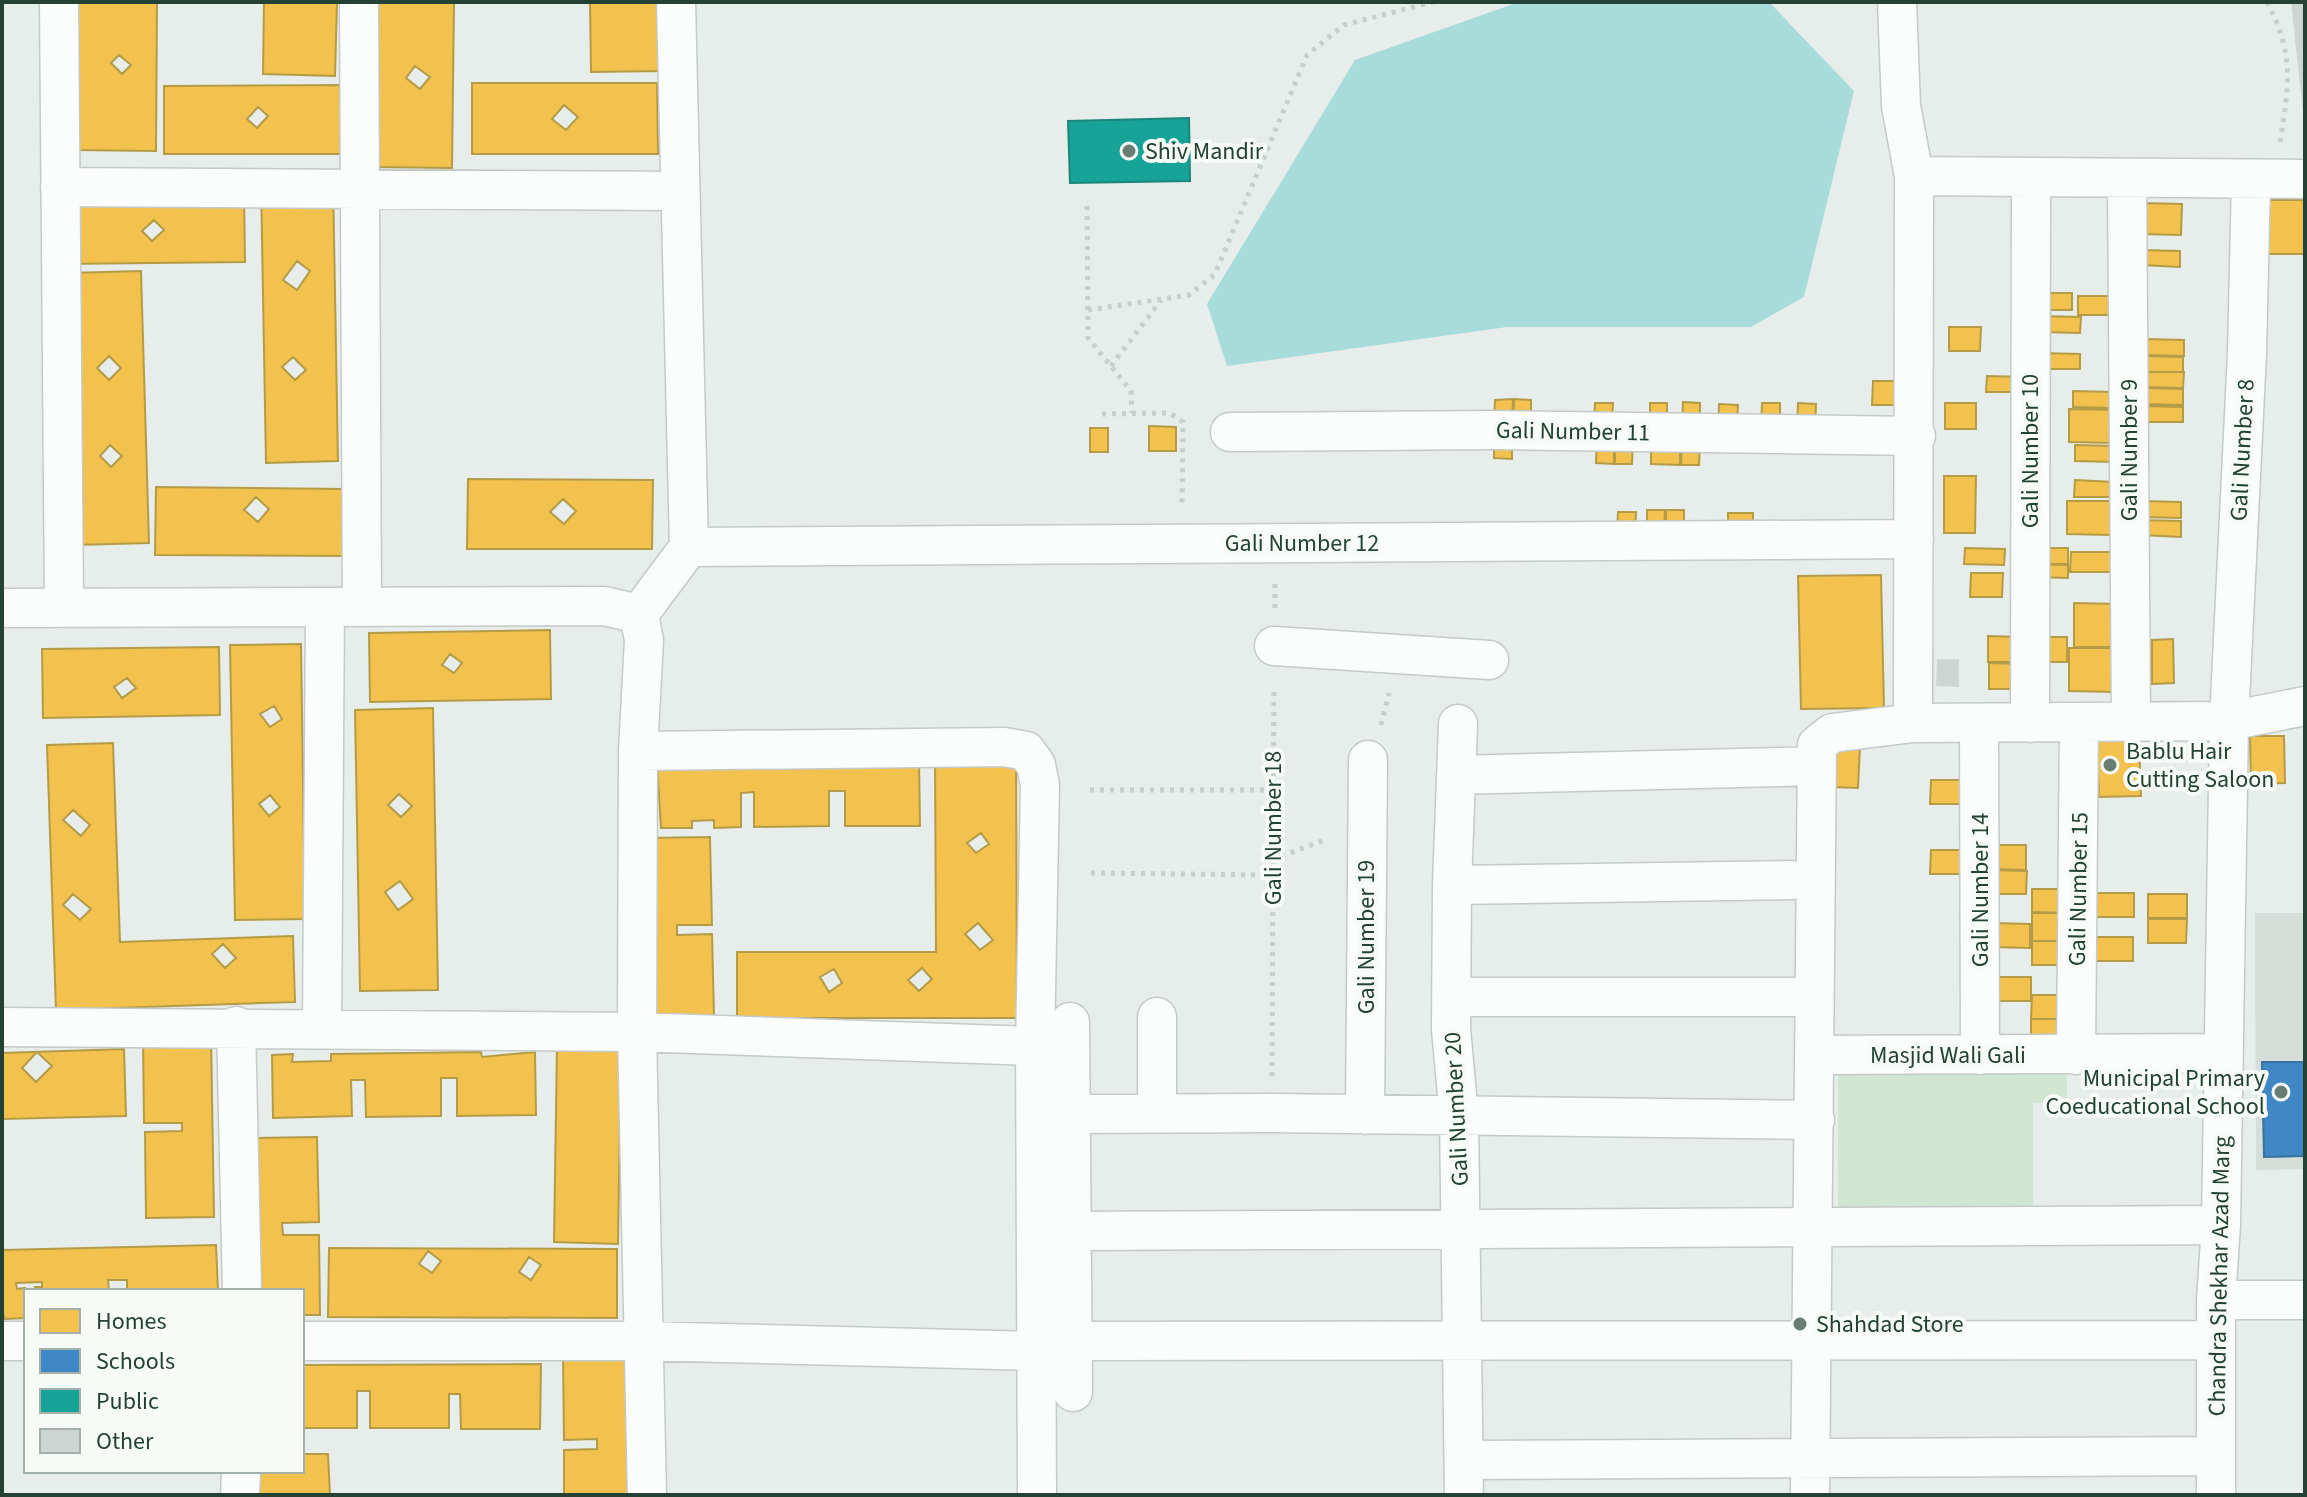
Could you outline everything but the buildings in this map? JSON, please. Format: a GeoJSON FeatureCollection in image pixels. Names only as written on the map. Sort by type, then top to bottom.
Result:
{"type":"FeatureCollection","features":[{"type":"Feature","properties":{"kind":"street"},"geometry":{"type":"LineString","coordinates":[[59,2],[64,607]]}},
{"type":"Feature","properties":{"kind":"street"},"geometry":{"type":"LineString","coordinates":[[322,1027],[343,607],[357,189],[359,2]]}},
{"type":"Feature","properties":{"kind":"street"},"geometry":{"type":"LineString","coordinates":[[639,614],[679,565],[689,547],[676,2]]}},
{"type":"Feature","properties":{"kind":"street"},"geometry":{"type":"LineString","coordinates":[[1897,2],[1901,106],[1914,176],[1916,436],[1913,723]]}},
{"type":"Feature","properties":{"kind":"street"},"geometry":{"type":"LineString","coordinates":[[1914,176],[2280,179]]}},
{"type":"Feature","properties":{"kind":"street","name":"Gali Number 9"},"geometry":{"type":"LineString","coordinates":[[2127,178],[2131,722]]}},
{"type":"Feature","properties":{"kind":"street","name":"Gali Number 10"},"geometry":{"type":"LineString","coordinates":[[2030,723],[2031,179]]}},
{"type":"Feature","properties":{"kind":"street","name":"Gali Number 8"},"geometry":{"type":"LineString","coordinates":[[2229,721],[2247,353],[2280,179]]}},
{"type":"Feature","properties":{"kind":"street"},"geometry":{"type":"LineString","coordinates":[[60,187],[680,191]]}},
{"type":"Feature","properties":{"kind":"street","name":"Gali Number 11"},"geometry":{"type":"LineString","coordinates":[[1230,432],[1495,430],[1916,436]]}},
{"type":"Feature","properties":{"kind":"street","name":"Gali Number 12"},"geometry":{"type":"LineString","coordinates":[[689,547],[1914,539]]}},
{"type":"Feature","properties":{"kind":"street"},"geometry":{"type":"LineString","coordinates":[[2,608],[604,606],[639,614]]}},
{"type":"Feature","properties":{"kind":"street"},"geometry":{"type":"LineString","coordinates":[[639,614],[644,640],[638,751],[637,1032],[647,1495]]}},
{"type":"Feature","properties":{"kind":"street"},"geometry":{"type":"LineString","coordinates":[[1274,646],[1489,660]]}},
{"type":"Feature","properties":{"kind":"street"},"geometry":{"type":"LineString","coordinates":[[1810,1495],[1817,745],[1832,733],[1913,723],[2229,721],[2305,706]]}},
{"type":"Feature","properties":{"kind":"street","name":"Chandra Shekhar Azad Marg"},"geometry":{"type":"LineString","coordinates":[[2216,1495],[2216,1300],[2221,1225],[2229,721]]}},
{"type":"Feature","properties":{"kind":"street","name":"Gali Number 15"},"geometry":{"type":"LineString","coordinates":[[2076,1055],[2079,722]]}},
{"type":"Feature","properties":{"kind":"street","name":"Gali Number 20"},"geometry":{"type":"LineString","coordinates":[[1458,724],[1451,997],[1459,1116],[1464,1477]]}},
{"type":"Feature","properties":{"kind":"street","name":"Gali Number 14"},"geometry":{"type":"LineString","coordinates":[[1979,724],[1980,1055]]}},
{"type":"Feature","properties":{"kind":"street"},"geometry":{"type":"LineString","coordinates":[[638,751],[1004,747],[1026,751],[1036,765],[1040,785],[1035,1046],[1054,1346],[1073,1392]]}},
{"type":"Feature","properties":{"kind":"street","name":"Gali Number 19"},"geometry":{"type":"LineString","coordinates":[[1365,1115],[1368,760]]}},
{"type":"Feature","properties":{"kind":"street"},"geometry":{"type":"LineString","coordinates":[[1456,775],[1816,766]]}},
{"type":"Feature","properties":{"kind":"street"},"geometry":{"type":"LineString","coordinates":[[1452,885],[1791,880]]}},
{"type":"Feature","properties":{"kind":"street"},"geometry":{"type":"LineString","coordinates":[[1451,997],[1798,997]]}},
{"type":"Feature","properties":{"kind":"street"},"geometry":{"type":"LineString","coordinates":[[1157,1017],[1157,1114]]}},
{"type":"Feature","properties":{"kind":"street"},"geometry":{"type":"LineString","coordinates":[[1037,1495],[1071,1231],[1070,1022]]}},
{"type":"Feature","properties":{"kind":"street"},"geometry":{"type":"LineString","coordinates":[[236,1026],[242,1289]]}},
{"type":"Feature","properties":{"kind":"street"},"geometry":{"type":"LineString","coordinates":[[2,1027],[236,1026],[637,1032],[1035,1046]]}},
{"type":"Feature","properties":{"kind":"street","name":"Masjid Wali Gali"},"geometry":{"type":"LineString","coordinates":[[1816,1055],[2224,1053]]}},
{"type":"Feature","properties":{"kind":"street"},"geometry":{"type":"LineString","coordinates":[[1071,1114],[1272,1113],[1815,1120]]}},
{"type":"Feature","properties":{"kind":"street"},"geometry":{"type":"LineString","coordinates":[[1071,1231],[2221,1225]]}},
{"type":"Feature","properties":{"kind":"street"},"geometry":{"type":"LineString","coordinates":[[2216,1300],[2305,1300]]}},
{"type":"Feature","properties":{"kind":"street"},"geometry":{"type":"LineString","coordinates":[[304,1341],[1054,1346],[1812,1339],[2216,1340]]}},
{"type":"Feature","properties":{"kind":"street"},"geometry":{"type":"LineString","coordinates":[[2,1341],[24,1341]]}},
{"type":"Feature","properties":{"kind":"street"},"geometry":{"type":"LineString","coordinates":[[1464,1477],[1811,1456],[2215,1456]]}},
{"type":"Feature","properties":{"kind":"street"},"geometry":{"type":"LineString","coordinates":[[240,1495],[241,1473]]}},
{"type":"Feature","properties":{"kind":"path"},"geometry":{"type":"LineString","coordinates":[[1088,310],[1189,295],[1215,274],[1307,55],[1344,25],[1433,2]]}},
{"type":"Feature","properties":{"kind":"path"},"geometry":{"type":"LineString","coordinates":[[2267,2],[2286,43],[2289,62],[2279,146],[2280,179]]}},
{"type":"Feature","properties":{"kind":"path"},"geometry":{"type":"LineString","coordinates":[[1087,206],[1088,338],[1131,391],[1132,413]]}},
{"type":"Feature","properties":{"kind":"path"},"geometry":{"type":"LineString","coordinates":[[1111,366],[1161,299]]}},
{"type":"Feature","properties":{"kind":"path"},"geometry":{"type":"LineString","coordinates":[[1102,414],[1170,413],[1183,422],[1181,544]]}},
{"type":"Feature","properties":{"kind":"path","name":"Gali Number 18"},"geometry":{"type":"LineString","coordinates":[[1272,1113],[1276,543]]}},
{"type":"Feature","properties":{"kind":"path"},"geometry":{"type":"LineString","coordinates":[[1368,760],[1387,708],[1394,654]]}},
{"type":"Feature","properties":{"kind":"path"},"geometry":{"type":"LineString","coordinates":[[1090,790],[1273,790]]}},
{"type":"Feature","properties":{"kind":"path"},"geometry":{"type":"LineString","coordinates":[[1272,860],[1367,824]]}},
{"type":"Feature","properties":{"kind":"path"},"geometry":{"type":"LineString","coordinates":[[1091,873],[1273,875]]}},
{"type":"Feature","properties":{"kind":"shaded area","name":"Municipal Primary Coeducational School"},"geometry":{"type":"Polygon","coordinates":[[[2255,913],[2305,913],[2305,1169],[2256,1170],[2255,913]]]}},
{"type":"Feature","properties":{"kind":"green space"},"geometry":{"type":"Polygon","coordinates":[[[1838,1068],[2067,1069],[2067,1102],[2033,1103],[2033,1214],[1838,1213],[1838,1068]]]}},
{"type":"Feature","properties":{"kind":"water"},"geometry":{"type":"Polygon","coordinates":[[[1519,2],[1769,2],[1854,91],[1804,297],[1751,327],[1507,327],[1227,366],[1207,304],[1355,60],[1519,2]]]}},
{"type":"Feature","properties":{"kind":"place","name":"Shiv Mandir"},"geometry":{"type":"Point","coordinates":[1129,151]}},
{"type":"Feature","properties":{"kind":"place","name":"Bablu Hair Cutting Saloon"},"geometry":{"type":"Point","coordinates":[2110,765]}},
{"type":"Feature","properties":{"kind":"place","name":"Municipal Primary Coeducational School"},"geometry":{"type":"Point","coordinates":[2281,1092]}},
{"type":"Feature","properties":{"kind":"place","name":"Shahdad Store"},"geometry":{"type":"Point","coordinates":[1800,1324]}}]}
